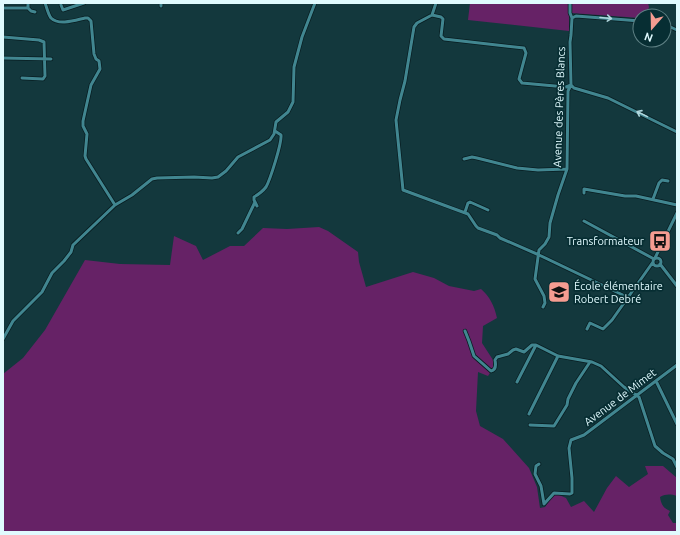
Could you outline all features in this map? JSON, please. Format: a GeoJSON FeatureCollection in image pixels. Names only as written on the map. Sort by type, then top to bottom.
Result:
{"type":"FeatureCollection","features":[{"type":"Feature","properties":{"kind":"street"},"geometry":{"type":"LineString","coordinates":[[28,3],[28,8]]}},
{"type":"Feature","properties":{"kind":"street"},"geometry":{"type":"LineString","coordinates":[[45,3],[50,16],[57,21],[61,22],[85,18],[88,18],[91,21],[94,54],[100,69],[92,85],[83,121],[83,126],[87,134],[85,156],[114,205]]}},
{"type":"Feature","properties":{"kind":"street"},"geometry":{"type":"LineString","coordinates":[[61,5],[63,10],[77,4],[84,3]]}},
{"type":"Feature","properties":{"kind":"street"},"geometry":{"type":"LineString","coordinates":[[3,339],[13,321],[42,292],[52,273],[67,256],[73,245],[114,205],[132,195],[152,179],[194,177],[212,178],[218,176],[226,171],[238,157],[270,140],[275,131],[276,122],[288,112],[293,102],[294,67],[302,37],[315,3]]}},
{"type":"Feature","properties":{"kind":"street"},"geometry":{"type":"LineString","coordinates":[[432,15],[436,3]]}},
{"type":"Feature","properties":{"kind":"street","name":"Avenue des Pères Blancs"},"geometry":{"type":"LineString","coordinates":[[543,307],[545,303],[544,296],[535,279],[539,250],[549,237],[552,216],[567,170],[568,91],[570,85],[570,42],[572,18],[570,14],[570,3]]}},
{"type":"Feature","properties":{"kind":"street"},"geometry":{"type":"LineString","coordinates":[[4,8],[28,8],[35,12]]}},
{"type":"Feature","properties":{"kind":"street"},"geometry":{"type":"LineString","coordinates":[[627,297],[478,228],[471,216],[465,212],[404,190],[396,120],[405,81],[414,27],[417,23],[432,15],[443,19],[441,36],[444,39],[524,48],[526,53],[519,78],[522,83],[566,87],[570,85],[574,88],[608,98],[677,132]]}},
{"type":"Feature","properties":{"kind":"street"},"geometry":{"type":"LineString","coordinates":[[572,18],[576,16],[632,20]]}},
{"type":"Feature","properties":{"kind":"street"},"geometry":{"type":"LineString","coordinates":[[3,37],[42,40],[44,45],[45,76],[43,79],[22,78]]}},
{"type":"Feature","properties":{"kind":"street"},"geometry":{"type":"LineString","coordinates":[[3,58],[51,59]]}},
{"type":"Feature","properties":{"kind":"street"},"geometry":{"type":"LineString","coordinates":[[238,233],[242,229],[256,204],[254,197],[265,188],[272,174],[281,138],[280,134],[275,131]]}},
{"type":"Feature","properties":{"kind":"street"},"geometry":{"type":"LineString","coordinates":[[464,159],[472,157],[517,168],[567,170]]}},
{"type":"Feature","properties":{"kind":"street"},"geometry":{"type":"LineString","coordinates":[[653,199],[659,183],[662,180],[668,181]]}},
{"type":"Feature","properties":{"kind":"street"},"geometry":{"type":"LineString","coordinates":[[584,193],[584,189],[625,196],[636,196],[677,205]]}},
{"type":"Feature","properties":{"kind":"street"},"geometry":{"type":"LineString","coordinates":[[465,212],[468,203],[470,202],[488,210]]}},
{"type":"Feature","properties":{"kind":"street"},"geometry":{"type":"LineString","coordinates":[[587,329],[591,323],[604,329],[612,320],[654,261],[677,213]]}},
{"type":"Feature","properties":{"kind":"street"},"geometry":{"type":"LineString","coordinates":[[584,221],[660,264],[677,286]]}},
{"type":"Feature","properties":{"kind":"street"},"geometry":{"type":"LineString","coordinates":[[659,251],[660,264]]}},
{"type":"Feature","properties":{"kind":"street"},"geometry":{"type":"LineString","coordinates":[[654,261],[660,258]]}},
{"type":"Feature","properties":{"kind":"street"},"geometry":{"type":"LineString","coordinates":[[465,332],[474,356],[491,371],[496,365],[496,358],[508,354],[516,349],[524,352],[532,345],[536,345],[558,356],[590,362],[601,366],[624,387],[639,397],[655,446],[673,459],[677,467]]}},
{"type":"Feature","properties":{"kind":"street"},"geometry":{"type":"LineString","coordinates":[[517,382],[536,345]]}},
{"type":"Feature","properties":{"kind":"street"},"geometry":{"type":"LineString","coordinates":[[529,414],[558,356]]}},
{"type":"Feature","properties":{"kind":"street"},"geometry":{"type":"LineString","coordinates":[[530,426],[554,426],[567,405],[568,399],[576,383],[590,362]]}},
{"type":"Feature","properties":{"kind":"street"},"geometry":{"type":"LineString","coordinates":[[676,366],[677,371]]}},
{"type":"Feature","properties":{"kind":"street","name":"Avenue de Mimet"},"geometry":{"type":"LineString","coordinates":[[539,464],[536,466],[535,474],[541,486],[544,504],[554,493],[572,493],[569,448],[571,440],[584,435],[676,366]]}},
{"type":"Feature","properties":{"kind":"street"},"geometry":{"type":"LineString","coordinates":[[656,381],[677,424]]}},
{"type":"Feature","properties":{"kind":"shaded area"},"geometry":{"type":"Polygon","coordinates":[[[470,3],[569,3],[569,31],[468,20],[470,3]]]}},
{"type":"Feature","properties":{"kind":"shaded area"},"geometry":{"type":"Polygon","coordinates":[[[571,3],[648,3],[649,7],[632,8],[632,17],[571,13],[571,3]]]}},
{"type":"Feature","properties":{"kind":"shaded area"},"geometry":{"type":"Polygon","coordinates":[[[319,227],[328,231],[358,252],[359,262],[366,287],[413,272],[434,278],[449,286],[474,291],[481,289],[487,295],[493,305],[497,318],[483,326],[482,343],[493,360],[493,368],[488,376],[478,372],[476,411],[480,426],[503,439],[529,468],[537,487],[540,508],[545,507],[555,493],[566,498],[571,507],[584,501],[594,512],[607,488],[616,476],[629,487],[648,474],[645,466],[663,466],[677,478],[677,496],[664,495],[660,497],[663,506],[670,511],[668,515],[673,523],[677,523],[677,532],[3,532],[3,374],[23,358],[45,330],[85,260],[120,264],[170,265],[174,236],[196,246],[203,260],[230,246],[244,246],[263,228],[287,229],[319,227]]]}},
{"type":"Feature","properties":{"kind":"place","name":"Transformateur"},"geometry":{"type":"Point","coordinates":[660,241]}},
{"type":"Feature","properties":{"kind":"place","name":"École élémentaire Robert Debré"},"geometry":{"type":"Point","coordinates":[559,292]}}]}
